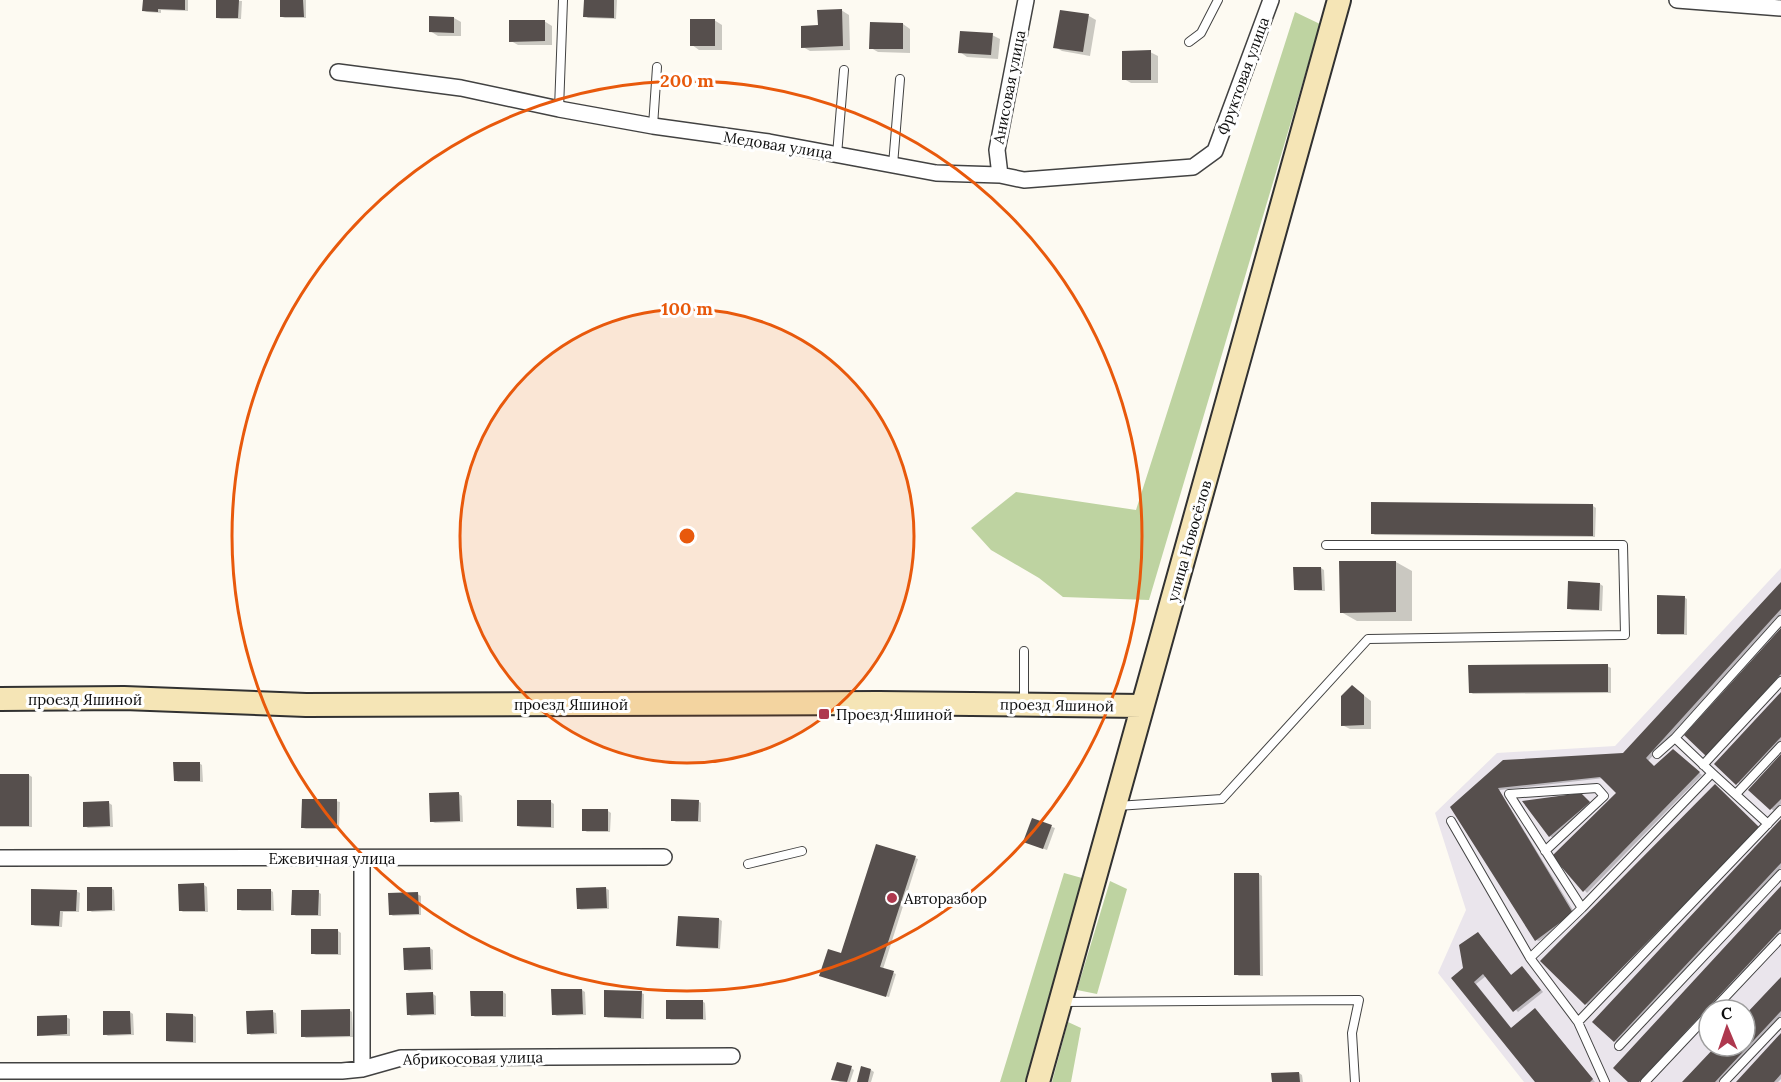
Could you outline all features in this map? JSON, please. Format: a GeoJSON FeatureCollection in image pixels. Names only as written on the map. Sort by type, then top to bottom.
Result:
{"type":"FeatureCollection","features":[{"type":"Feature","properties":{"kind":"street","name":"Анисовая улица"},"geometry":{"type":"LineString","coordinates":[[1000,174],[997,150],[1026,0]]}},
{"type":"Feature","properties":{"kind":"street","name":"Фруктовая улица"},"geometry":{"type":"LineString","coordinates":[[1215,151],[1271,0]]}},
{"type":"Feature","properties":{"kind":"street"},"geometry":{"type":"LineString","coordinates":[[1686,1],[1781,8]]}},
{"type":"Feature","properties":{"kind":"street","name":"улица Новосёлов"},"geometry":{"type":"LineString","coordinates":[[1038,1082],[1116,807],[1335,2]]}},
{"type":"Feature","properties":{"kind":"street","name":"Медовая улица"},"geometry":{"type":"LineString","coordinates":[[338,72],[461,88],[653,126],[769,142],[936,173],[1000,174],[1024,180],[1193,167],[1215,151]]}},
{"type":"Feature","properties":{"kind":"street","name":"проезд Яшиной"},"geometry":{"type":"LineString","coordinates":[[0,699],[124,698],[306,705],[879,703],[1142,706]]}},
{"type":"Feature","properties":{"kind":"street","name":"Ежевичная улица"},"geometry":{"type":"LineString","coordinates":[[0,858],[664,857]]}},
{"type":"Feature","properties":{"kind":"street"},"geometry":{"type":"LineString","coordinates":[[362,858],[362,1069]]}},
{"type":"Feature","properties":{"kind":"street","name":"Абрикосовая улица"},"geometry":{"type":"LineString","coordinates":[[0,1071],[342,1071],[362,1069],[400,1058],[732,1056]]}},
{"type":"Feature","properties":{"kind":"lane"},"geometry":{"type":"LineString","coordinates":[[559,109],[563,0]]}},
{"type":"Feature","properties":{"kind":"lane"},"geometry":{"type":"LineString","coordinates":[[1189,42],[1201,33],[1218,0]]}},
{"type":"Feature","properties":{"kind":"lane"},"geometry":{"type":"LineString","coordinates":[[653,126],[657,67]]}},
{"type":"Feature","properties":{"kind":"lane"},"geometry":{"type":"LineString","coordinates":[[837,155],[844,70]]}},
{"type":"Feature","properties":{"kind":"lane"},"geometry":{"type":"LineString","coordinates":[[893,165],[900,79]]}},
{"type":"Feature","properties":{"kind":"lane"},"geometry":{"type":"LineString","coordinates":[[1116,807],[1222,799],[1368,639],[1625,635],[1623,545],[1326,545]]}},
{"type":"Feature","properties":{"kind":"lane"},"geometry":{"type":"LineString","coordinates":[[1657,754],[1675,738],[1781,620]]}},
{"type":"Feature","properties":{"kind":"lane"},"geometry":{"type":"LineString","coordinates":[[1023,704],[1024,651]]}},
{"type":"Feature","properties":{"kind":"lane"},"geometry":{"type":"LineString","coordinates":[[1703,765],[1781,681]]}},
{"type":"Feature","properties":{"kind":"lane"},"geometry":{"type":"LineString","coordinates":[[1675,738],[1768,824]]}},
{"type":"Feature","properties":{"kind":"lane"},"geometry":{"type":"LineString","coordinates":[[1736,794],[1781,746]]}},
{"type":"Feature","properties":{"kind":"lane"},"geometry":{"type":"LineString","coordinates":[[1530,958],[1582,908],[1712,772]]}},
{"type":"Feature","properties":{"kind":"lane"},"geometry":{"type":"LineString","coordinates":[[1545,851],[1604,796],[1597,788],[1509,794],[1545,851],[1582,908]]}},
{"type":"Feature","properties":{"kind":"lane"},"geometry":{"type":"LineString","coordinates":[[1578,1022],[1781,810]]}},
{"type":"Feature","properties":{"kind":"lane"},"geometry":{"type":"LineString","coordinates":[[1451,821],[1530,958],[1578,1022],[1605,1082]]}},
{"type":"Feature","properties":{"kind":"lane"},"geometry":{"type":"LineString","coordinates":[[748,864],[802,851]]}},
{"type":"Feature","properties":{"kind":"lane"},"geometry":{"type":"LineString","coordinates":[[1619,1046],[1781,874]]}},
{"type":"Feature","properties":{"kind":"lane"},"geometry":{"type":"LineString","coordinates":[[1724,998],[1781,938]]}},
{"type":"Feature","properties":{"kind":"lane"},"geometry":{"type":"LineString","coordinates":[[1059,1002],[1359,1000],[1352,1033],[1355,1082]]}},
{"type":"Feature","properties":{"kind":"lane"},"geometry":{"type":"LineString","coordinates":[[1725,1082],[1781,1022]]}},
{"type":"Feature","properties":{"kind":"lane"},"geometry":{"type":"LineString","coordinates":[[1645,1082],[1697,1027]]}},
{"type":"Feature","properties":{"kind":"shaded area"},"geometry":{"type":"Polygon","coordinates":[[[1781,568],[1781,1082],[1524,1082],[1438,973],[1466,910],[1435,813],[1497,753],[1615,746],[1781,568]]]}},
{"type":"Feature","properties":{"kind":"green space"},"geometry":{"type":"Polygon","coordinates":[[[1295,12],[1320,24],[1149,600],[1063,597],[1039,578],[991,550],[971,528],[1016,492],[1136,510],[1295,12]]]}},
{"type":"Feature","properties":{"kind":"green space"},"geometry":{"type":"Polygon","coordinates":[[[1064,873],[1082,878],[1025,1082],[1000,1082],[1064,873]]]}},
{"type":"Feature","properties":{"kind":"green space"},"geometry":{"type":"Polygon","coordinates":[[[1110,881],[1127,889],[1097,994],[1077,990],[1110,881]]]}},
{"type":"Feature","properties":{"kind":"green space"},"geometry":{"type":"Polygon","coordinates":[[[1068,1022],[1081,1028],[1071,1082],[1052,1082],[1068,1022]]]}},
{"type":"Feature","properties":{"kind":"building"},"geometry":{"type":"Polygon","coordinates":[[[143,0],[185,0],[185,10],[142,11],[143,0]]]}},
{"type":"Feature","properties":{"kind":"building"},"geometry":{"type":"Polygon","coordinates":[[[216,0],[239,0],[238,18],[216,18],[216,0]]]}},
{"type":"Feature","properties":{"kind":"building"},"geometry":{"type":"Polygon","coordinates":[[[280,0],[303,0],[304,17],[280,17],[280,0]]]}},
{"type":"Feature","properties":{"kind":"building"},"geometry":{"type":"Polygon","coordinates":[[[584,0],[614,0],[614,18],[583,17],[584,0]]]}},
{"type":"Feature","properties":{"kind":"building"},"geometry":{"type":"Polygon","coordinates":[[[842,9],[843,46],[801,48],[801,26],[818,25],[817,10],[842,9]]]}},
{"type":"Feature","properties":{"kind":"building"},"geometry":{"type":"Polygon","coordinates":[[[1060,10],[1089,14],[1083,52],[1053,48],[1060,10]]]}},
{"type":"Feature","properties":{"kind":"building"},"geometry":{"type":"Polygon","coordinates":[[[429,16],[454,17],[454,33],[429,32],[429,16]]]}},
{"type":"Feature","properties":{"kind":"building"},"geometry":{"type":"Polygon","coordinates":[[[690,19],[715,19],[715,46],[690,46],[690,19]]]}},
{"type":"Feature","properties":{"kind":"building"},"geometry":{"type":"Polygon","coordinates":[[[509,20],[545,20],[545,41],[509,42],[509,20]]]}},
{"type":"Feature","properties":{"kind":"building"},"geometry":{"type":"Polygon","coordinates":[[[870,22],[903,23],[903,49],[869,49],[870,22]]]}},
{"type":"Feature","properties":{"kind":"building"},"geometry":{"type":"Polygon","coordinates":[[[960,31],[993,33],[991,55],[958,53],[960,31]]]}},
{"type":"Feature","properties":{"kind":"building"},"geometry":{"type":"Polygon","coordinates":[[[1151,50],[1151,80],[1122,80],[1122,51],[1151,50]]]}},
{"type":"Feature","properties":{"kind":"building"},"geometry":{"type":"Polygon","coordinates":[[[1371,502],[1593,504],[1593,536],[1371,534],[1371,502]]]}},
{"type":"Feature","properties":{"kind":"building"},"geometry":{"type":"Polygon","coordinates":[[[1339,561],[1396,561],[1396,612],[1340,613],[1339,561]]]}},
{"type":"Feature","properties":{"kind":"building"},"geometry":{"type":"Polygon","coordinates":[[[1293,567],[1321,567],[1322,590],[1294,590],[1293,567]]]}},
{"type":"Feature","properties":{"kind":"building"},"geometry":{"type":"Polygon","coordinates":[[[1568,581],[1600,583],[1599,610],[1567,609],[1568,581]]]}},
{"type":"Feature","properties":{"kind":"building"},"geometry":{"type":"Polygon","coordinates":[[[1781,582],[1781,609],[1646,758],[1654,766],[1673,749],[1700,772],[1583,892],[1552,856],[1616,793],[1600,777],[1498,788],[1573,913],[1535,941],[1450,807],[1503,760],[1623,753],[1781,582]]]}},
{"type":"Feature","properties":{"kind":"building"},"geometry":{"type":"Polygon","coordinates":[[[1657,595],[1685,596],[1684,634],[1657,634],[1657,595]]]}},
{"type":"Feature","properties":{"kind":"building"},"geometry":{"type":"Polygon","coordinates":[[[1781,628],[1781,674],[1706,756],[1684,735],[1781,628]]]}},
{"type":"Feature","properties":{"kind":"building"},"geometry":{"type":"Polygon","coordinates":[[[1608,664],[1608,692],[1469,693],[1468,665],[1608,664]]]}},
{"type":"Feature","properties":{"kind":"building"},"geometry":{"type":"Polygon","coordinates":[[[1352,685],[1364,695],[1364,725],[1341,726],[1341,696],[1352,685]]]}},
{"type":"Feature","properties":{"kind":"building"},"geometry":{"type":"Polygon","coordinates":[[[1781,692],[1781,737],[1736,785],[1714,764],[1781,692]]]}},
{"type":"Feature","properties":{"kind":"building"},"geometry":{"type":"Polygon","coordinates":[[[1781,754],[1781,799],[1770,810],[1748,790],[1781,754]]]}},
{"type":"Feature","properties":{"kind":"building"},"geometry":{"type":"Polygon","coordinates":[[[173,762],[200,762],[200,781],[174,781],[173,762]]]}},
{"type":"Feature","properties":{"kind":"building"},"geometry":{"type":"Polygon","coordinates":[[[0,774],[29,774],[29,826],[0,826],[0,774]]]}},
{"type":"Feature","properties":{"kind":"building"},"geometry":{"type":"Polygon","coordinates":[[[1715,784],[1760,828],[1585,1005],[1540,961],[1715,784]]]}},
{"type":"Feature","properties":{"kind":"building"},"geometry":{"type":"Polygon","coordinates":[[[459,792],[460,821],[430,822],[429,793],[459,792]]]}},
{"type":"Feature","properties":{"kind":"building"},"geometry":{"type":"Polygon","coordinates":[[[1581,793],[1590,802],[1549,837],[1522,801],[1581,793]]]}},
{"type":"Feature","properties":{"kind":"building"},"geometry":{"type":"Polygon","coordinates":[[[302,799],[337,799],[337,828],[301,828],[302,799]]]}},
{"type":"Feature","properties":{"kind":"building"},"geometry":{"type":"Polygon","coordinates":[[[671,799],[699,800],[698,821],[671,821],[671,799]]]}},
{"type":"Feature","properties":{"kind":"building"},"geometry":{"type":"Polygon","coordinates":[[[517,800],[551,800],[551,827],[517,826],[517,800]]]}},
{"type":"Feature","properties":{"kind":"building"},"geometry":{"type":"Polygon","coordinates":[[[109,801],[110,826],[83,827],[83,802],[109,801]]]}},
{"type":"Feature","properties":{"kind":"building"},"geometry":{"type":"Polygon","coordinates":[[[582,809],[608,809],[608,831],[582,831],[582,809]]]}},
{"type":"Feature","properties":{"kind":"building"},"geometry":{"type":"Polygon","coordinates":[[[1032,818],[1052,825],[1043,849],[1023,842],[1032,818]]]}},
{"type":"Feature","properties":{"kind":"building"},"geometry":{"type":"Polygon","coordinates":[[[1781,819],[1781,863],[1614,1042],[1592,1022],[1781,819]]]}},
{"type":"Feature","properties":{"kind":"building"},"geometry":{"type":"Polygon","coordinates":[[[876,844],[916,856],[880,967],[894,971],[886,997],[819,976],[828,949],[841,953],[876,844]]]}},
{"type":"Feature","properties":{"kind":"building"},"geometry":{"type":"Polygon","coordinates":[[[1234,873],[1259,873],[1260,975],[1234,975],[1234,873]]]}},
{"type":"Feature","properties":{"kind":"building"},"geometry":{"type":"Polygon","coordinates":[[[204,883],[205,911],[179,911],[178,884],[204,883]]]}},
{"type":"Feature","properties":{"kind":"building"},"geometry":{"type":"Polygon","coordinates":[[[1781,886],[1781,929],[1717,998],[1697,998],[1697,1020],[1639,1082],[1628,1082],[1613,1068],[1781,886]]]}},
{"type":"Feature","properties":{"kind":"building"},"geometry":{"type":"Polygon","coordinates":[[[87,887],[112,887],[112,910],[87,911],[87,887]]]}},
{"type":"Feature","properties":{"kind":"building"},"geometry":{"type":"Polygon","coordinates":[[[606,887],[607,908],[577,909],[576,888],[606,887]]]}},
{"type":"Feature","properties":{"kind":"building"},"geometry":{"type":"Polygon","coordinates":[[[31,889],[77,890],[76,911],[60,911],[59,926],[31,925],[31,889]]]}},
{"type":"Feature","properties":{"kind":"building"},"geometry":{"type":"Polygon","coordinates":[[[237,889],[271,889],[271,910],[237,910],[237,889]]]}},
{"type":"Feature","properties":{"kind":"building"},"geometry":{"type":"Polygon","coordinates":[[[292,890],[319,890],[318,915],[291,915],[292,890]]]}},
{"type":"Feature","properties":{"kind":"building"},"geometry":{"type":"Polygon","coordinates":[[[418,892],[419,914],[389,915],[388,893],[418,892]]]}},
{"type":"Feature","properties":{"kind":"building"},"geometry":{"type":"Polygon","coordinates":[[[678,916],[719,918],[718,948],[676,946],[678,916]]]}},
{"type":"Feature","properties":{"kind":"building"},"geometry":{"type":"Polygon","coordinates":[[[311,929],[338,929],[338,954],[311,954],[311,929]]]}},
{"type":"Feature","properties":{"kind":"building"},"geometry":{"type":"Polygon","coordinates":[[[1478,932],[1511,975],[1522,966],[1541,990],[1513,1012],[1483,974],[1474,982],[1511,1028],[1535,1008],[1593,1079],[1590,1082],[1535,1082],[1451,978],[1463,968],[1459,945],[1478,932]]]}},
{"type":"Feature","properties":{"kind":"building"},"geometry":{"type":"Polygon","coordinates":[[[430,947],[431,969],[404,970],[403,948],[430,947]]]}},
{"type":"Feature","properties":{"kind":"building"},"geometry":{"type":"Polygon","coordinates":[[[1781,977],[1781,1011],[1757,1037],[1757,1002],[1781,977]]]}},
{"type":"Feature","properties":{"kind":"building"},"geometry":{"type":"Polygon","coordinates":[[[551,989],[582,989],[583,1014],[552,1015],[551,989]]]}},
{"type":"Feature","properties":{"kind":"building"},"geometry":{"type":"Polygon","coordinates":[[[604,990],[642,991],[641,1018],[604,1017],[604,990]]]}},
{"type":"Feature","properties":{"kind":"building"},"geometry":{"type":"Polygon","coordinates":[[[470,991],[503,991],[503,1016],[471,1016],[470,991]]]}},
{"type":"Feature","properties":{"kind":"building"},"geometry":{"type":"Polygon","coordinates":[[[433,992],[434,1014],[407,1015],[406,993],[433,992]]]}},
{"type":"Feature","properties":{"kind":"building"},"geometry":{"type":"Polygon","coordinates":[[[666,1000],[703,1000],[703,1019],[666,1019],[666,1000]]]}},
{"type":"Feature","properties":{"kind":"building"},"geometry":{"type":"Polygon","coordinates":[[[350,1009],[350,1036],[301,1037],[301,1010],[350,1009]]]}},
{"type":"Feature","properties":{"kind":"building"},"geometry":{"type":"Polygon","coordinates":[[[273,1010],[274,1033],[247,1034],[246,1011],[273,1010]]]}},
{"type":"Feature","properties":{"kind":"building"},"geometry":{"type":"Polygon","coordinates":[[[103,1011],[130,1011],[131,1034],[103,1035],[103,1011]]]}},
{"type":"Feature","properties":{"kind":"building"},"geometry":{"type":"Polygon","coordinates":[[[166,1013],[193,1014],[193,1042],[166,1041],[166,1013]]]}},
{"type":"Feature","properties":{"kind":"building"},"geometry":{"type":"Polygon","coordinates":[[[67,1015],[67,1034],[37,1036],[37,1016],[67,1015]]]}},
{"type":"Feature","properties":{"kind":"building"},"geometry":{"type":"Polygon","coordinates":[[[1781,1033],[1781,1074],[1774,1082],[1736,1082],[1781,1033]]]}},
{"type":"Feature","properties":{"kind":"building"},"geometry":{"type":"Polygon","coordinates":[[[1705,1058],[1737,1058],[1715,1082],[1682,1082],[1705,1058]]]}},
{"type":"Feature","properties":{"kind":"building"},"geometry":{"type":"Polygon","coordinates":[[[837,1062],[852,1066],[847,1082],[831,1080],[837,1062]]]}},
{"type":"Feature","properties":{"kind":"building"},"geometry":{"type":"Polygon","coordinates":[[[861,1066],[871,1069],[868,1082],[857,1082],[861,1066]]]}},
{"type":"Feature","properties":{"kind":"building"},"geometry":{"type":"Polygon","coordinates":[[[1299,1072],[1300,1082],[1272,1082],[1271,1073],[1299,1072]]]}},
{"type":"Feature","properties":{"kind":"place","name":"Проезд Яшиной"},"geometry":{"type":"Point","coordinates":[824,714]}},
{"type":"Feature","properties":{"kind":"place","name":"Авторазбор"},"geometry":{"type":"Point","coordinates":[892,898]}}]}
